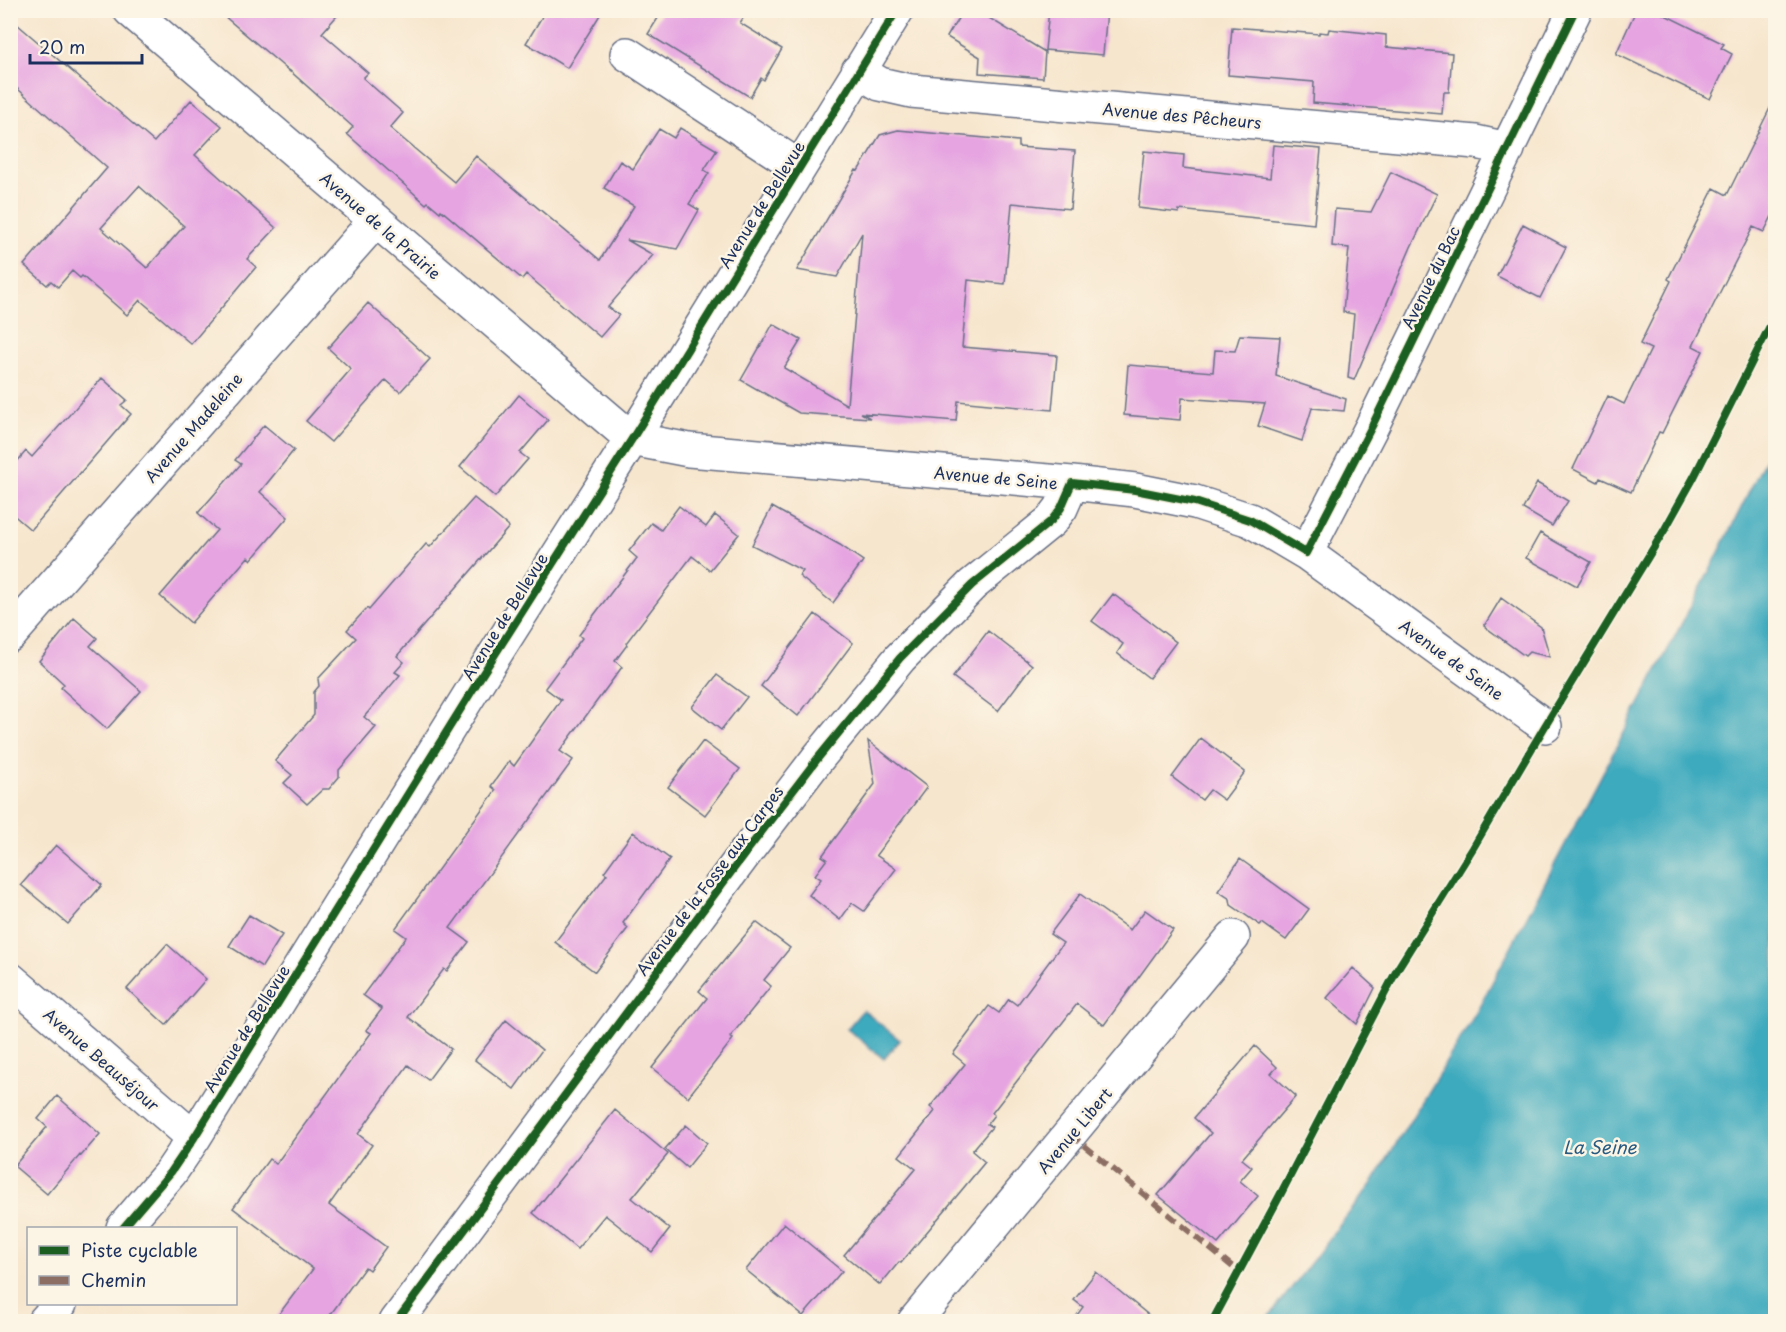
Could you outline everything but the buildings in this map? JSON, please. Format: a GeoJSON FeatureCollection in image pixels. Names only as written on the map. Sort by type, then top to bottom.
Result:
{"type":"FeatureCollection","features":[{"type":"Feature","properties":{"kind":"street","name":"Avenue de la Prairie"},"geometry":{"type":"LineString","coordinates":[[130,10],[632,439]]}},
{"type":"Feature","properties":{"kind":"street","name":"Avenue de Bellevue"},"geometry":{"type":"LineString","coordinates":[[124,1227],[171,1172],[194,1138],[632,439],[897,10]]}},
{"type":"Feature","properties":{"kind":"street","name":"Avenue du Bac"},"geometry":{"type":"LineString","coordinates":[[1306,553],[1372,426],[1575,10]]}},
{"type":"Feature","properties":{"kind":"street"},"geometry":{"type":"LineString","coordinates":[[627,54],[799,167]]}},
{"type":"Feature","properties":{"kind":"street","name":"Avenue des Pêcheurs"},"geometry":{"type":"LineString","coordinates":[[858,71],[880,84],[911,90],[1476,142],[1508,149]]}},
{"type":"Feature","properties":{"kind":"street","name":"Avenue Madeleine"},"geometry":{"type":"LineString","coordinates":[[10,635],[376,220]]}},
{"type":"Feature","properties":{"kind":"street","name":"Avenue de Seine"},"geometry":{"type":"LineString","coordinates":[[632,439],[689,450],[1135,490],[1195,502],[1250,520],[1306,553],[1545,726]]}},
{"type":"Feature","properties":{"kind":"street","name":"Avenue de la Fosse aux Carpes"},"geometry":{"type":"LineString","coordinates":[[396,1322],[731,871],[818,758],[900,658],[972,585],[1051,521],[1061,508],[1072,483]]}},
{"type":"Feature","properties":{"kind":"street","name":"Avenue Libert"},"geometry":{"type":"LineString","coordinates":[[914,1322],[1233,937]]}},
{"type":"Feature","properties":{"kind":"street","name":"Avenue Beauséjour"},"geometry":{"type":"LineString","coordinates":[[10,979],[194,1138]]}},
{"type":"Feature","properties":{"kind":"street"},"geometry":{"type":"LineString","coordinates":[[44,1322],[59,1305]]}},
{"type":"Feature","properties":{"kind":"water","name":"La Seine"},"geometry":{"type":"Polygon","coordinates":[[[1775,440],[1775,1321],[1266,1321],[1373,1182],[1476,1013],[1713,564],[1775,440]]]}},
{"type":"Feature","properties":{"kind":"water"},"geometry":{"type":"Polygon","coordinates":[[[863,1010],[900,1040],[884,1059],[847,1029],[863,1010]]]}},
{"type":"Feature","properties":{"kind":"marked path"},"geometry":{"type":"LineString","coordinates":[[1070,1134],[1239,1272]]}},
{"type":"Feature","properties":{"kind":"cycle path"},"geometry":{"type":"LineString","coordinates":[[124,1227],[171,1172],[194,1138],[480,678],[632,439],[897,10]]}},
{"type":"Feature","properties":{"kind":"cycle path"},"geometry":{"type":"LineString","coordinates":[[396,1322],[818,758],[900,658],[972,585],[1051,521],[1061,508],[1072,483],[1135,490],[1195,502],[1250,520],[1306,553],[1372,426],[1575,10]]}},
{"type":"Feature","properties":{"kind":"cycle path"},"geometry":{"type":"LineString","coordinates":[[1212,1322],[1398,968],[1665,529],[1694,477],[1776,314]]}}]}
